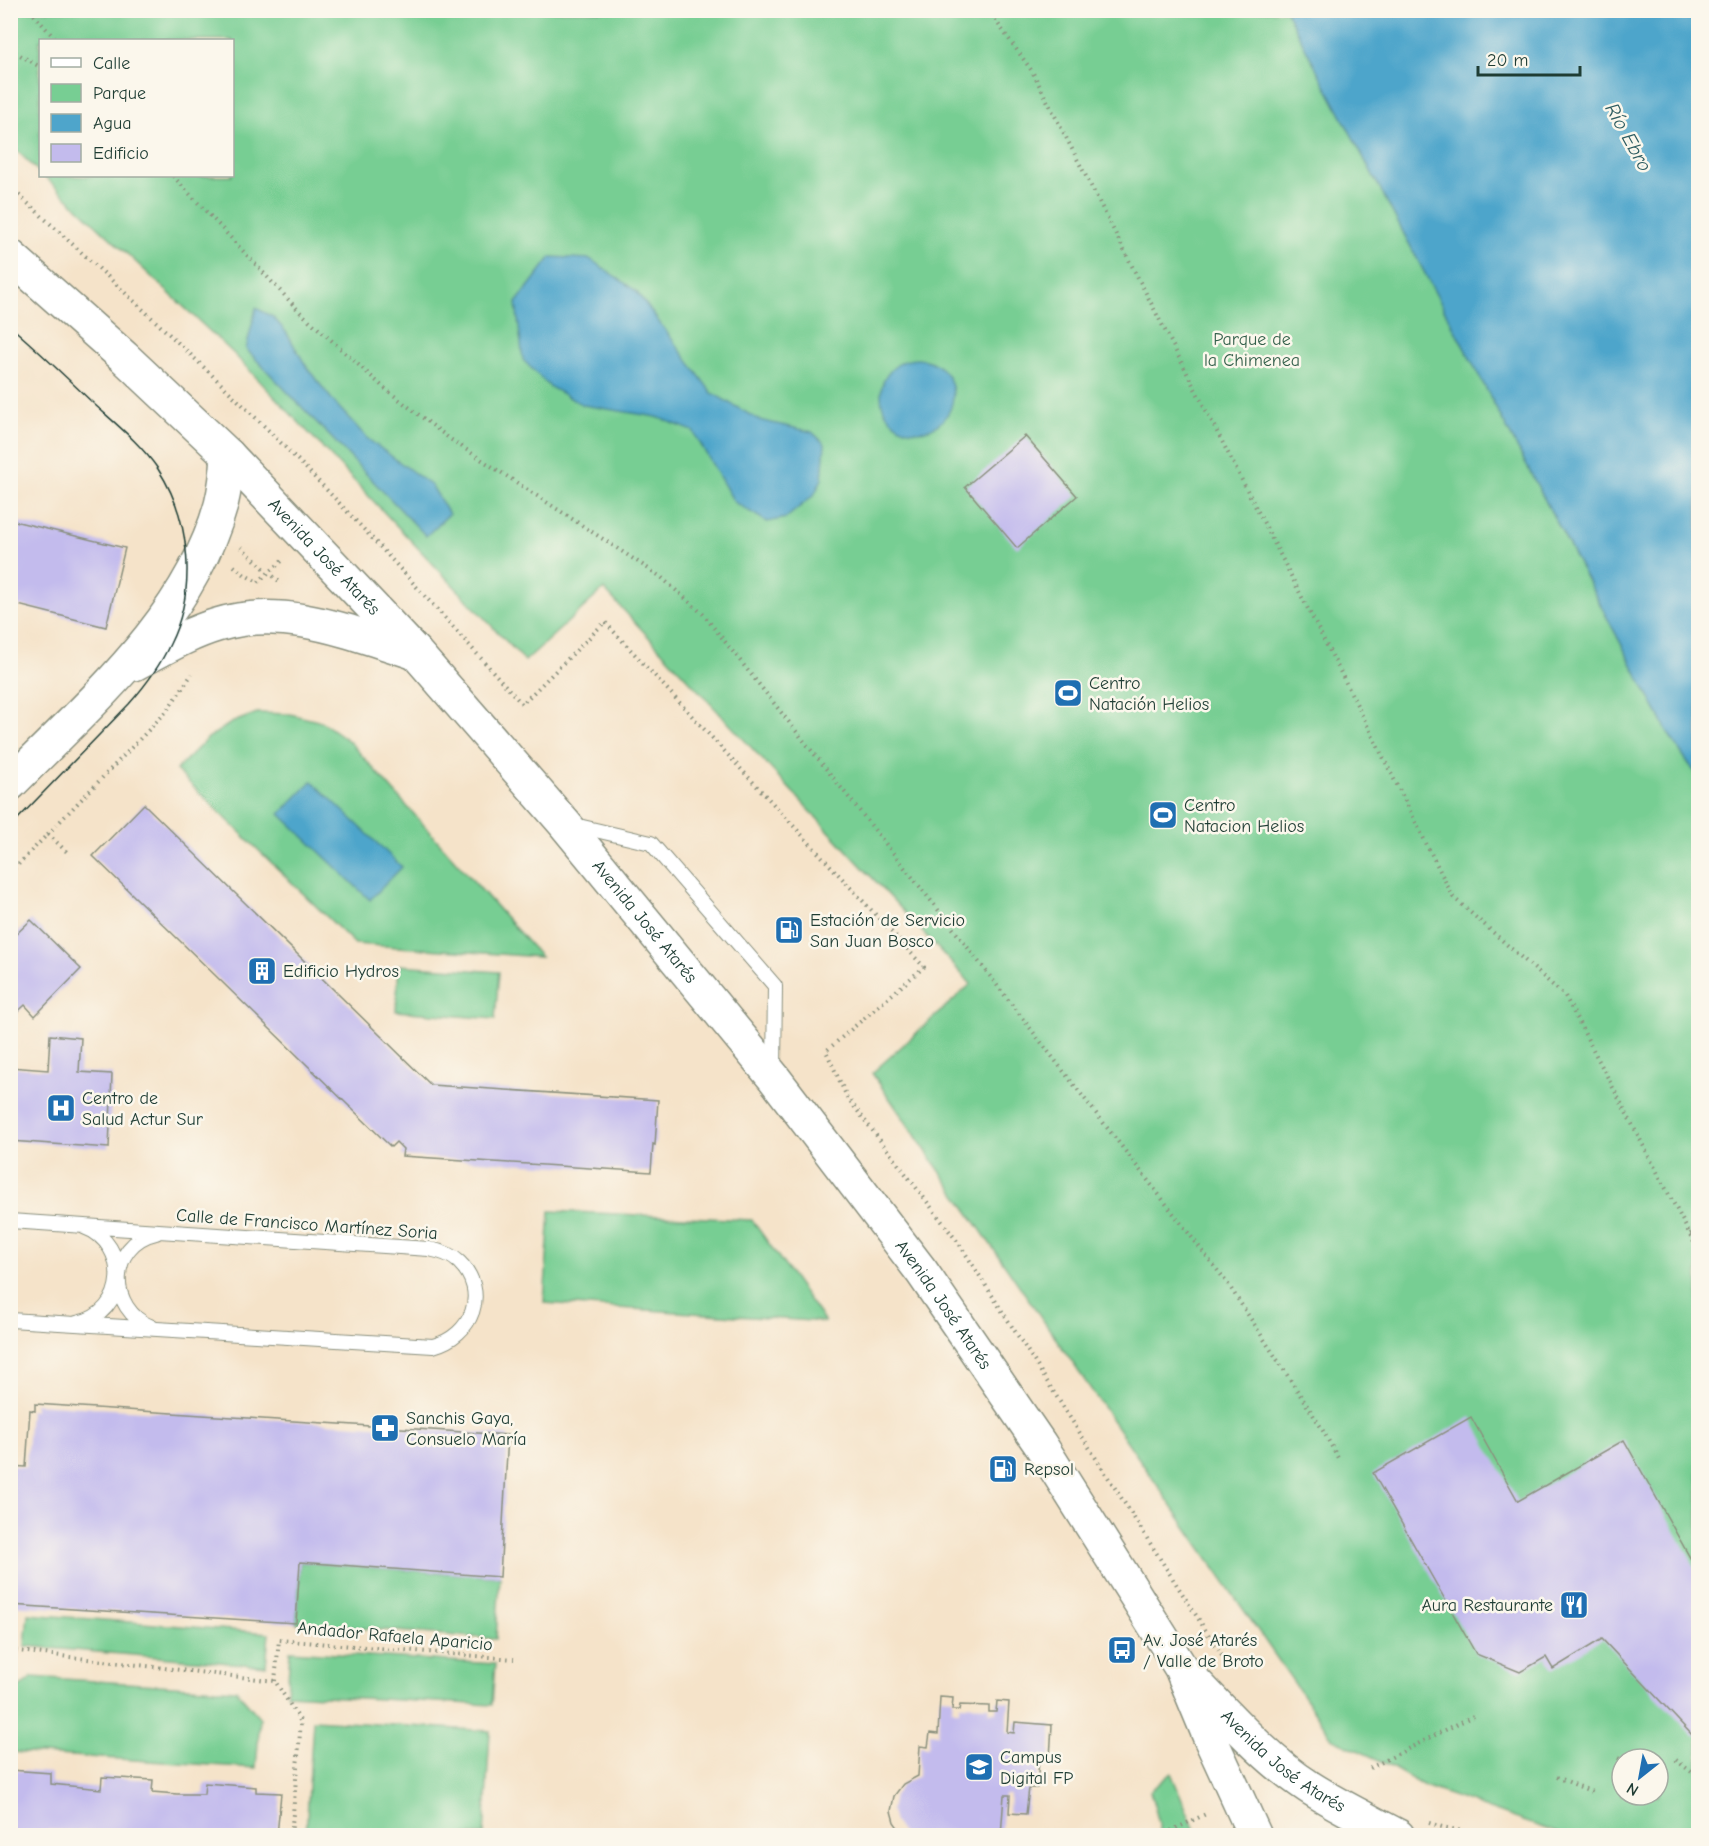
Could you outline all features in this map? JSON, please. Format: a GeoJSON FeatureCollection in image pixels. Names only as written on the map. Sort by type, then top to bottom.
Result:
{"type":"FeatureCollection","features":[{"type":"Feature","properties":{"kind":"main road","name":"Avenida José Atarés"},"geometry":{"type":"LineString","coordinates":[[10,256],[124,357],[228,455],[416,653],[564,823],[774,1078],[922,1272],[1040,1444],[1181,1668],[1255,1836]]}},
{"type":"Feature","properties":{"kind":"main road"},"geometry":{"type":"LineString","coordinates":[[10,784],[122,671],[176,601],[204,550],[221,505],[228,455]]}},
{"type":"Feature","properties":{"kind":"main road"},"geometry":{"type":"LineString","coordinates":[[122,671],[170,644],[203,630],[253,617],[301,619],[416,653]]}},
{"type":"Feature","properties":{"kind":"main road","name":"Avenida José Atarés"},"geometry":{"type":"LineString","coordinates":[[1181,1668],[1256,1743],[1307,1786],[1398,1836]]}},
{"type":"Feature","properties":{"kind":"lane"},"geometry":{"type":"LineString","coordinates":[[564,823],[651,843],[775,986],[774,1078]]}},
{"type":"Feature","properties":{"kind":"lane","name":"Calle de Francisco Martínez Soria"},"geometry":{"type":"LineString","coordinates":[[10,1221],[417,1248],[445,1253],[459,1262],[469,1275],[474,1291],[474,1307],[467,1323],[457,1335],[433,1346],[10,1320]]}},
{"type":"Feature","properties":{"kind":"lane","name":"Calle de Francisco Martínez Soria"},"geometry":{"type":"LineString","coordinates":[[69,1324],[93,1318],[103,1310],[116,1290],[118,1277],[113,1253],[106,1243],[98,1234],[75,1225]]}},
{"type":"Feature","properties":{"kind":"lane","name":"Calle de Francisco Martínez Soria"},"geometry":{"type":"LineString","coordinates":[[161,1330],[139,1321],[130,1313],[119,1291],[118,1279],[120,1267],[132,1246],[153,1233],[164,1231]]}},
{"type":"Feature","properties":{"kind":"path"},"geometry":{"type":"LineString","coordinates":[[30,10],[55,39]]}},
{"type":"Feature","properties":{"kind":"path"},"geometry":{"type":"LineString","coordinates":[[988,10],[1032,70],[1453,897],[1565,996],[1698,1250]]}},
{"type":"Feature","properties":{"kind":"path"},"geometry":{"type":"LineString","coordinates":[[10,49],[39,66]]}},
{"type":"Feature","properties":{"kind":"path"},"geometry":{"type":"LineString","coordinates":[[174,177],[300,312],[383,387],[450,439],[661,578],[704,614],[955,931],[1228,1284],[1321,1427],[1338,1458]]}},
{"type":"Feature","properties":{"kind":"path"},"geometry":{"type":"LineString","coordinates":[[336,510],[341,505]]}},
{"type":"Feature","properties":{"kind":"path"},"geometry":{"type":"LineString","coordinates":[[233,539],[265,569]]}},
{"type":"Feature","properties":{"kind":"path","name":"Avenida José Atarés"},"geometry":{"type":"LineString","coordinates":[[258,582],[282,561]]}},
{"type":"Feature","properties":{"kind":"path"},"geometry":{"type":"LineString","coordinates":[[285,587],[291,581]]}},
{"type":"Feature","properties":{"kind":"path"},"geometry":{"type":"LineString","coordinates":[[10,873],[166,712],[194,671]]}},
{"type":"Feature","properties":{"kind":"path"},"geometry":{"type":"LineString","coordinates":[[48,834],[69,854]]}},
{"type":"Feature","properties":{"kind":"path"},"geometry":{"type":"LineString","coordinates":[[1690,1234],[1698,1229]]}},
{"type":"Feature","properties":{"kind":"path","name":"Andador Rafaela Aparicio"},"geometry":{"type":"LineString","coordinates":[[275,1681],[279,1640],[514,1659]]}},
{"type":"Feature","properties":{"kind":"path"},"geometry":{"type":"LineString","coordinates":[[10,1650],[275,1681],[301,1722],[291,1836]]}},
{"type":"Feature","properties":{"kind":"path"},"geometry":{"type":"LineString","coordinates":[[1370,1768],[1473,1716]]}},
{"type":"Feature","properties":{"kind":"path"},"geometry":{"type":"LineString","coordinates":[[1676,1760],[1698,1777]]}},
{"type":"Feature","properties":{"kind":"path"},"geometry":{"type":"LineString","coordinates":[[1557,1777],[1595,1793]]}},
{"type":"Feature","properties":{"kind":"path"},"geometry":{"type":"LineString","coordinates":[[1160,1836],[1211,1811]]}},
{"type":"Feature","properties":{"kind":"green space","name":"Centro Natacion Helios"},"geometry":{"type":"Polygon","coordinates":[[[11,11],[1286,11],[1670,736],[1698,777],[1698,1835],[1563,1835],[1424,1786],[1379,1760],[1333,1739],[872,1073],[971,984],[604,589],[525,661],[233,353],[45,177],[234,177],[234,39],[39,39],[39,172],[11,145],[11,11]]]}},
{"type":"Feature","properties":{"kind":"green space"},"geometry":{"type":"Polygon","coordinates":[[[257,713],[290,714],[322,722],[349,741],[541,957],[355,944],[176,770],[208,738],[231,723],[257,713]]]}},
{"type":"Feature","properties":{"kind":"green space"},"geometry":{"type":"Polygon","coordinates":[[[399,965],[499,972],[495,1019],[396,1011],[399,965]]]}},
{"type":"Feature","properties":{"kind":"green space"},"geometry":{"type":"Polygon","coordinates":[[[550,1211],[752,1220],[825,1322],[544,1303],[550,1211]]]}},
{"type":"Feature","properties":{"kind":"green space"},"geometry":{"type":"Polygon","coordinates":[[[300,1562],[500,1577],[496,1639],[296,1623],[300,1562]]]}},
{"type":"Feature","properties":{"kind":"green space"},"geometry":{"type":"Polygon","coordinates":[[[28,1614],[269,1633],[266,1666],[25,1646],[28,1614]]]}},
{"type":"Feature","properties":{"kind":"green space"},"geometry":{"type":"Polygon","coordinates":[[[290,1651],[495,1664],[492,1705],[287,1694],[290,1651]]]}},
{"type":"Feature","properties":{"kind":"green space"},"geometry":{"type":"Polygon","coordinates":[[[32,1677],[236,1690],[260,1718],[256,1768],[11,1752],[11,1695],[32,1677]]]}},
{"type":"Feature","properties":{"kind":"green space"},"geometry":{"type":"Polygon","coordinates":[[[313,1720],[490,1731],[484,1835],[306,1835],[313,1720]]]}},
{"type":"Feature","properties":{"kind":"green space"},"geometry":{"type":"Polygon","coordinates":[[[1171,1773],[1197,1835],[1159,1835],[1159,1823],[1150,1791],[1171,1773]]]}},
{"type":"Feature","properties":{"kind":"water","name":"Río Ebro"},"geometry":{"type":"Polygon","coordinates":[[[1286,11],[1698,11],[1698,777],[1670,736],[1286,11]]]}},
{"type":"Feature","properties":{"kind":"water"},"geometry":{"type":"Polygon","coordinates":[[[551,257],[590,259],[636,291],[712,393],[759,420],[812,432],[825,444],[822,479],[814,495],[786,518],[767,522],[734,502],[693,431],[657,417],[583,405],[550,387],[523,360],[516,303],[551,257]]]}},
{"type":"Feature","properties":{"kind":"water"},"geometry":{"type":"Polygon","coordinates":[[[256,308],[273,317],[286,332],[308,369],[368,439],[432,486],[449,514],[426,536],[246,349],[256,308]]]}},
{"type":"Feature","properties":{"kind":"water"},"geometry":{"type":"Polygon","coordinates":[[[917,359],[937,365],[947,375],[953,395],[947,415],[937,425],[917,431],[897,425],[887,415],[881,395],[887,375],[897,365],[917,359]]]}},
{"type":"Feature","properties":{"kind":"water"},"geometry":{"type":"Polygon","coordinates":[[[312,781],[402,867],[370,900],[280,814],[312,781]]]}},
{"type":"Feature","properties":{"kind":"building"},"geometry":{"type":"Polygon","coordinates":[[[1025,436],[1077,496],[1017,548],[965,487],[1025,436]]]}},
{"type":"Feature","properties":{"kind":"building"},"geometry":{"type":"Polygon","coordinates":[[[10,520],[125,548],[106,627],[10,603],[10,520]]]}},
{"type":"Feature","properties":{"kind":"building","name":"Edificio Hydros"},"geometry":{"type":"Polygon","coordinates":[[[144,804],[431,1085],[658,1100],[651,1172],[402,1156],[403,1149],[396,1142],[391,1147],[93,856],[144,804]]]}},
{"type":"Feature","properties":{"kind":"building"},"geometry":{"type":"Polygon","coordinates":[[[31,920],[81,969],[35,1016],[25,1005],[10,1019],[10,940],[31,920]]]}},
{"type":"Feature","properties":{"kind":"building","name":"Centro de Salud Actur Sur"},"geometry":{"type":"Polygon","coordinates":[[[50,1035],[81,1038],[79,1072],[112,1074],[109,1148],[10,1141],[10,1067],[48,1070],[50,1035]]]}},
{"type":"Feature","properties":{"kind":"building"},"geometry":{"type":"Polygon","coordinates":[[[35,1404],[508,1435],[500,1577],[300,1562],[296,1623],[10,1605],[10,1466],[26,1467],[30,1410],[35,1411],[35,1404]]]}},
{"type":"Feature","properties":{"kind":"building","name":"Aura Restaurante"},"geometry":{"type":"Polygon","coordinates":[[[1471,1417],[1518,1501],[1624,1440],[1698,1572],[1698,1735],[1694,1737],[1602,1639],[1553,1669],[1546,1657],[1520,1672],[1476,1654],[1373,1473],[1471,1417]]]}},
{"type":"Feature","properties":{"kind":"building","name":"Campus Digital FP"},"geometry":{"type":"Polygon","coordinates":[[[940,1697],[953,1698],[952,1710],[959,1710],[960,1705],[989,1706],[989,1712],[996,1712],[997,1701],[1009,1702],[1007,1732],[1014,1733],[1015,1722],[1052,1725],[1050,1758],[1039,1758],[1037,1788],[1029,1788],[1026,1814],[1009,1813],[1010,1795],[1004,1795],[1001,1836],[904,1836],[894,1822],[891,1811],[894,1796],[903,1784],[918,1776],[920,1746],[928,1747],[930,1733],[938,1734],[940,1697]]]}},
{"type":"Feature","properties":{"kind":"building"},"geometry":{"type":"Polygon","coordinates":[[[10,1770],[51,1773],[51,1784],[101,1789],[102,1777],[153,1780],[152,1792],[204,1794],[205,1783],[256,1787],[256,1792],[281,1793],[277,1836],[97,1836],[97,1832],[47,1830],[47,1836],[10,1836],[10,1770]]]}},
{"type":"Feature","properties":{"kind":"tram line"},"geometry":{"type":"LineString","coordinates":[[10,326],[128,435],[158,469],[178,510],[186,555],[187,578],[179,623],[152,676],[129,704],[10,827]]}},
{"type":"Feature","properties":{"kind":"place","name":"Centro Natación Helios"},"geometry":{"type":"Point","coordinates":[1068,693]}},
{"type":"Feature","properties":{"kind":"place","name":"Centro Natacion Helios"},"geometry":{"type":"Point","coordinates":[1163,815]}},
{"type":"Feature","properties":{"kind":"place","name":"Estación de Servicio San Juan Bosco"},"geometry":{"type":"Point","coordinates":[789,930]}},
{"type":"Feature","properties":{"kind":"place","name":"Edificio Hydros"},"geometry":{"type":"Point","coordinates":[262,971]}},
{"type":"Feature","properties":{"kind":"place","name":"Centro de Salud Actur Sur"},"geometry":{"type":"Point","coordinates":[61,1108]}},
{"type":"Feature","properties":{"kind":"place","name":"Sanchis Gaya, Consuelo María"},"geometry":{"type":"Point","coordinates":[385,1428]}},
{"type":"Feature","properties":{"kind":"place","name":"Repsol"},"geometry":{"type":"Point","coordinates":[1003,1469]}},
{"type":"Feature","properties":{"kind":"place","name":"Aura Restaurante"},"geometry":{"type":"Point","coordinates":[1574,1605]}},
{"type":"Feature","properties":{"kind":"place","name":"Av. José Atarés / Valle de Broto"},"geometry":{"type":"Point","coordinates":[1122,1650]}},
{"type":"Feature","properties":{"kind":"place","name":"Campus Digital FP"},"geometry":{"type":"Point","coordinates":[979,1767]}},
{"type":"Feature","properties":{"kind":"park label","name":"Parque de la Chimenea"},"geometry":{"type":"Point","coordinates":[1252,349]}}]}
